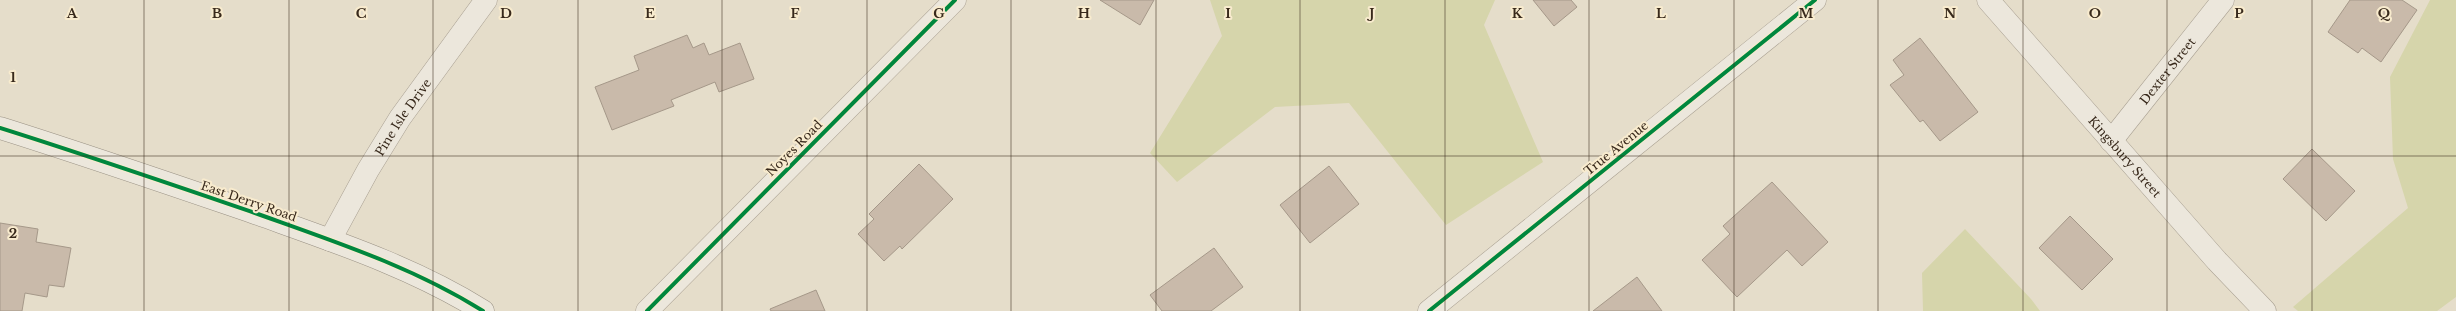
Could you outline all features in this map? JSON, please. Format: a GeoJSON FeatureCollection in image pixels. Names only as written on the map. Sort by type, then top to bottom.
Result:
{"type":"FeatureCollection","features":[{"type":"Feature","properties":{"kind":"street","name":"Pine Isle Drive"},"geometry":{"type":"LineString","coordinates":[[330,240],[368,170],[400,118],[486,0]]}},
{"type":"Feature","properties":{"kind":"street","name":"Noyes Road"},"geometry":{"type":"LineString","coordinates":[[647,311],[955,0]]}},
{"type":"Feature","properties":{"kind":"street","name":"True Avenue"},"geometry":{"type":"LineString","coordinates":[[1429,311],[1815,0]]}},
{"type":"Feature","properties":{"kind":"street","name":"Kingsbury Street"},"geometry":{"type":"LineString","coordinates":[[1988,0],[2217,261],[2265,311]]}},
{"type":"Feature","properties":{"kind":"street","name":"Dexter Street"},"geometry":{"type":"LineString","coordinates":[[2111,141],[2223,0]]}},
{"type":"Feature","properties":{"kind":"street","name":"East Derry Road"},"geometry":{"type":"LineString","coordinates":[[0,128],[112,163],[330,240],[409,272],[482,311]]}},
{"type":"Feature","properties":{"kind":"green space"},"geometry":{"type":"Polygon","coordinates":[[[1210,0],[1495,0],[1484,25],[1543,162],[1446,225],[1349,103],[1275,107],[1177,182],[1150,153],[1222,36],[1210,0]]]}},
{"type":"Feature","properties":{"kind":"green space"},"geometry":{"type":"Polygon","coordinates":[[[2430,0],[2456,0],[2456,297],[2437,311],[2298,311],[2293,307],[2408,208],[2393,159],[2390,77],[2430,0]]]}},
{"type":"Feature","properties":{"kind":"green space"},"geometry":{"type":"Polygon","coordinates":[[[1965,229],[2031,299],[2040,311],[1923,311],[1922,273],[1965,229]]]}},
{"type":"Feature","properties":{"kind":"building"},"geometry":{"type":"Polygon","coordinates":[[[1100,0],[1154,0],[1140,25],[1100,0]]]}},
{"type":"Feature","properties":{"kind":"building"},"geometry":{"type":"Polygon","coordinates":[[[1533,0],[1571,0],[1577,7],[1554,26],[1533,0]]]}},
{"type":"Feature","properties":{"kind":"building"},"geometry":{"type":"Polygon","coordinates":[[[2350,0],[2402,0],[2417,10],[2381,62],[2362,48],[2358,53],[2328,32],[2350,0]]]}},
{"type":"Feature","properties":{"kind":"building"},"geometry":{"type":"Polygon","coordinates":[[[687,35],[693,48],[704,43],[709,55],[740,43],[754,79],[719,92],[715,82],[671,100],[674,106],[612,130],[595,87],[639,70],[634,56],[687,35]]]}},
{"type":"Feature","properties":{"kind":"building"},"geometry":{"type":"Polygon","coordinates":[[[1920,38],[1978,112],[1940,141],[1923,120],[1920,122],[1890,85],[1904,75],[1893,60],[1920,38]]]}},
{"type":"Feature","properties":{"kind":"building"},"geometry":{"type":"Polygon","coordinates":[[[2312,149],[2355,191],[2326,221],[2283,179],[2312,149]]]}},
{"type":"Feature","properties":{"kind":"building"},"geometry":{"type":"Polygon","coordinates":[[[919,164],[953,199],[902,249],[900,246],[884,261],[858,234],[874,219],[869,214],[919,164]]]}},
{"type":"Feature","properties":{"kind":"building"},"geometry":{"type":"Polygon","coordinates":[[[1329,166],[1359,204],[1310,243],[1280,205],[1329,166]]]}},
{"type":"Feature","properties":{"kind":"building"},"geometry":{"type":"Polygon","coordinates":[[[1772,182],[1828,242],[1802,266],[1787,250],[1737,297],[1702,260],[1730,234],[1723,226],[1772,182]]]}},
{"type":"Feature","properties":{"kind":"building"},"geometry":{"type":"Polygon","coordinates":[[[2070,216],[2113,259],[2082,290],[2039,248],[2070,216]]]}},
{"type":"Feature","properties":{"kind":"building"},"geometry":{"type":"Polygon","coordinates":[[[0,223],[38,229],[36,242],[71,248],[64,287],[49,285],[47,297],[25,293],[22,311],[0,311],[0,223]]]}},
{"type":"Feature","properties":{"kind":"building"},"geometry":{"type":"Polygon","coordinates":[[[1214,248],[1243,287],[1211,311],[1162,311],[1150,295],[1214,248]]]}},
{"type":"Feature","properties":{"kind":"building"},"geometry":{"type":"Polygon","coordinates":[[[1637,277],[1662,311],[1593,311],[1637,277]]]}},
{"type":"Feature","properties":{"kind":"building"},"geometry":{"type":"Polygon","coordinates":[[[816,290],[825,311],[771,311],[770,309],[816,290]]]}},
{"type":"Feature","properties":{"kind":"cycle path"},"geometry":{"type":"LineString","coordinates":[[647,311],[955,0]]}},
{"type":"Feature","properties":{"kind":"cycle path"},"geometry":{"type":"LineString","coordinates":[[1429,311],[1815,0]]}},
{"type":"Feature","properties":{"kind":"cycle path"},"geometry":{"type":"LineString","coordinates":[[0,128],[191,191],[343,245],[429,281],[483,311]]}}]}
